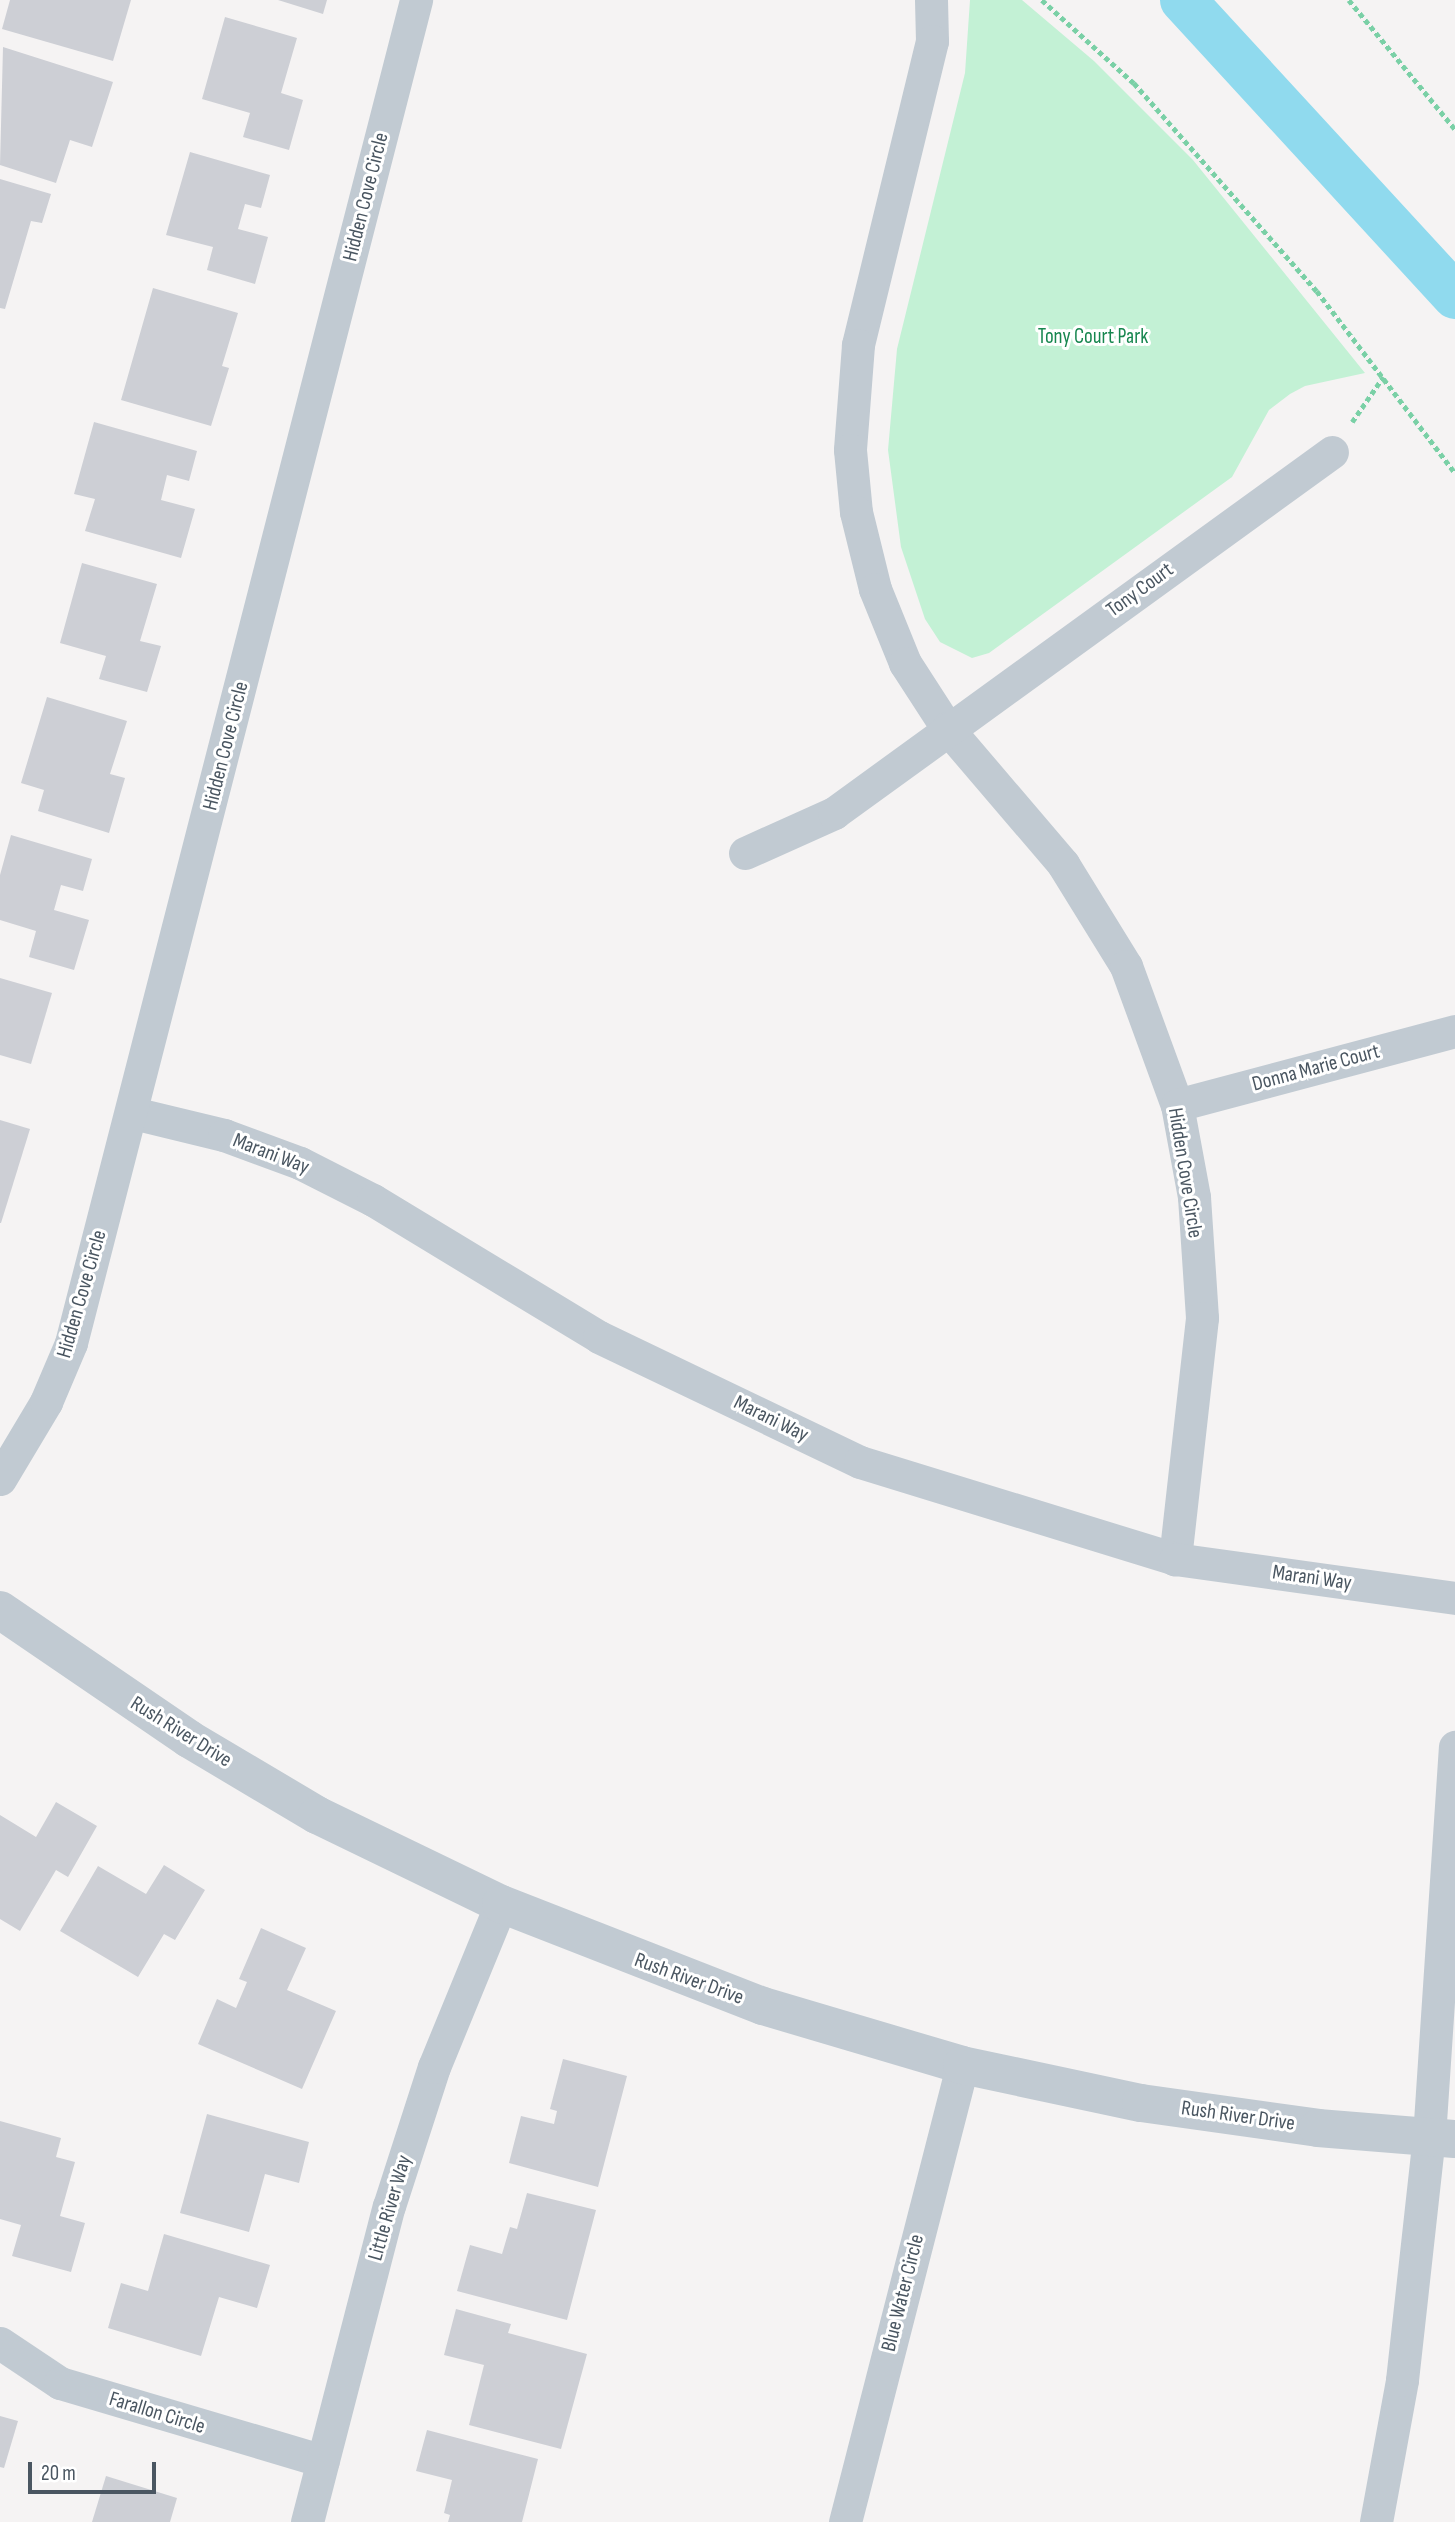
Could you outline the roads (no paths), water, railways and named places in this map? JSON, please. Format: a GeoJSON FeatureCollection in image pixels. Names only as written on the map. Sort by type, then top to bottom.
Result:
{"type":"FeatureCollection","features":[{"type":"Feature","properties":{"kind":"street","name":"Hidden Cove Circle"},"geometry":{"type":"LineString","coordinates":[[0,1479],[46,1402],[71,1343],[133,1113],[416,0]]}},
{"type":"Feature","properties":{"kind":"street","name":"Hidden Cove Circle"},"geometry":{"type":"LineString","coordinates":[[931,0],[932,41],[858,345],[850,450],[856,512],[875,589],[905,663],[947,727],[1063,864],[1119,955],[1177,1105],[1194,1197],[1202,1318],[1175,1559]]}},
{"type":"Feature","properties":{"kind":"street","name":"Tony Court"},"geometry":{"type":"LineString","coordinates":[[947,727],[1332,452]]}},
{"type":"Feature","properties":{"kind":"street"},"geometry":{"type":"LineString","coordinates":[[745,853],[834,813],[947,727]]}},
{"type":"Feature","properties":{"kind":"street","name":"Donna Marie Court"},"geometry":{"type":"LineString","coordinates":[[1177,1105],[1455,1031]]}},
{"type":"Feature","properties":{"kind":"street","name":"Marani Way"},"geometry":{"type":"LineString","coordinates":[[133,1113],[224,1135],[300,1163],[373,1200],[599,1337],[860,1462],[1175,1559],[1455,1598]]}},
{"type":"Feature","properties":{"kind":"street","name":"Rush River Drive"},"geometry":{"type":"LineString","coordinates":[[0,1610],[189,1739],[317,1815],[501,1904],[763,2006],[962,2065],[1141,2103],[1318,2129],[1442,2138]]}},
{"type":"Feature","properties":{"kind":"street"},"geometry":{"type":"LineString","coordinates":[[1376,2522],[1442,2138],[1455,1747]]}},
{"type":"Feature","properties":{"kind":"street","name":"Little River Way"},"geometry":{"type":"LineString","coordinates":[[307,2522],[389,2206],[434,2067],[501,1904]]}},
{"type":"Feature","properties":{"kind":"street","name":"Blue Water Circle"},"geometry":{"type":"LineString","coordinates":[[845,2522],[962,2065]]}},
{"type":"Feature","properties":{"kind":"street","name":"Farallon Circle"},"geometry":{"type":"LineString","coordinates":[[0,2343],[60,2383],[323,2461]]}},
{"type":"Feature","properties":{"kind":"waterway"},"geometry":{"type":"LineString","coordinates":[[1183,0],[1455,296]]}},
{"type":"Feature","properties":{"kind":"park label","name":"Tony Court Park"},"geometry":{"type":"Point","coordinates":[1093,337]}}]}
